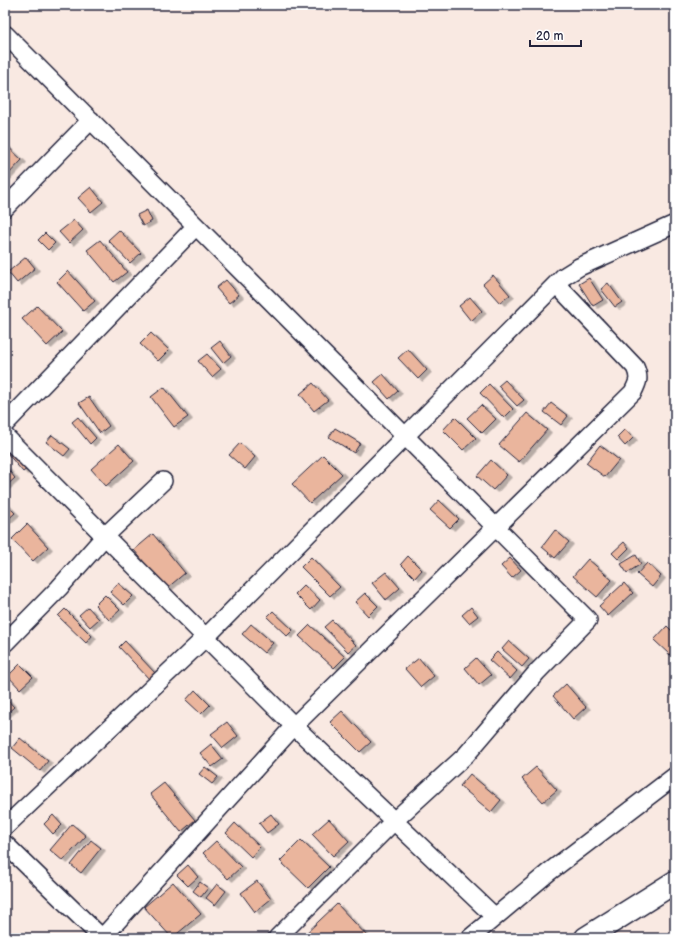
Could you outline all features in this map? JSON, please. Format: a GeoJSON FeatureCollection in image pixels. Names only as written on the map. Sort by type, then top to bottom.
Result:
{"type":"FeatureCollection","features":[{"type":"Feature","properties":{"kind":"main road"},"geometry":{"type":"LineString","coordinates":[[586,938],[675,882]]}},
{"type":"Feature","properties":{"kind":"street"},"geometry":{"type":"LineString","coordinates":[[5,34],[588,620],[538,672],[466,755],[394,821],[277,938]]}},
{"type":"Feature","properties":{"kind":"street"},"geometry":{"type":"LineString","coordinates":[[5,208],[91,120]]}},
{"type":"Feature","properties":{"kind":"street"},"geometry":{"type":"LineString","coordinates":[[5,828],[206,637],[563,277],[578,267],[675,224]]}},
{"type":"Feature","properties":{"kind":"street"},"geometry":{"type":"LineString","coordinates":[[5,424],[196,226]]}},
{"type":"Feature","properties":{"kind":"street"},"geometry":{"type":"LineString","coordinates":[[5,844],[102,938],[294,726],[633,392],[639,376],[635,367],[556,285]]}},
{"type":"Feature","properties":{"kind":"street"},"geometry":{"type":"LineString","coordinates":[[5,436],[294,726],[495,917]]}},
{"type":"Feature","properties":{"kind":"street"},"geometry":{"type":"LineString","coordinates":[[5,643],[59,588],[105,536],[163,481]]}},
{"type":"Feature","properties":{"kind":"street"},"geometry":{"type":"LineString","coordinates":[[470,938],[549,872],[675,776]]}},
{"type":"Feature","properties":{"kind":"building"},"geometry":{"type":"Polygon","coordinates":[[[5,144],[22,160],[5,178],[5,144]]]}},
{"type":"Feature","properties":{"kind":"building"},"geometry":{"type":"Polygon","coordinates":[[[91,187],[103,202],[91,212],[78,198],[91,187]]]}},
{"type":"Feature","properties":{"kind":"building"},"geometry":{"type":"Polygon","coordinates":[[[147,210],[152,221],[143,226],[137,215],[147,210]]]}},
{"type":"Feature","properties":{"kind":"building"},"geometry":{"type":"Polygon","coordinates":[[[74,220],[83,230],[69,243],[59,232],[74,220]]]}},
{"type":"Feature","properties":{"kind":"building"},"geometry":{"type":"Polygon","coordinates":[[[119,230],[141,253],[130,263],[108,240],[119,230]]]}},
{"type":"Feature","properties":{"kind":"building"},"geometry":{"type":"Polygon","coordinates":[[[45,233],[55,243],[48,250],[38,240],[45,233]]]}},
{"type":"Feature","properties":{"kind":"building"},"geometry":{"type":"Polygon","coordinates":[[[100,240],[127,272],[114,282],[87,250],[100,240]]]}},
{"type":"Feature","properties":{"kind":"building"},"geometry":{"type":"Polygon","coordinates":[[[26,257],[35,268],[17,283],[8,272],[26,257]]]}},
{"type":"Feature","properties":{"kind":"building"},"geometry":{"type":"Polygon","coordinates":[[[68,271],[95,301],[83,311],[57,282],[68,271]]]}},
{"type":"Feature","properties":{"kind":"building"},"geometry":{"type":"Polygon","coordinates":[[[493,275],[510,295],[500,303],[483,284],[493,275]]]}},
{"type":"Feature","properties":{"kind":"building"},"geometry":{"type":"Polygon","coordinates":[[[589,278],[603,300],[593,306],[579,284],[589,278]]]}},
{"type":"Feature","properties":{"kind":"building"},"geometry":{"type":"Polygon","coordinates":[[[226,280],[239,295],[229,303],[216,288],[226,280]]]}},
{"type":"Feature","properties":{"kind":"building"},"geometry":{"type":"Polygon","coordinates":[[[608,283],[622,302],[615,307],[601,289],[608,283]]]}},
{"type":"Feature","properties":{"kind":"building"},"geometry":{"type":"Polygon","coordinates":[[[470,297],[482,311],[471,321],[459,306],[470,297]]]}},
{"type":"Feature","properties":{"kind":"building"},"geometry":{"type":"Polygon","coordinates":[[[37,306],[62,332],[47,346],[22,319],[37,306]]]}},
{"type":"Feature","properties":{"kind":"building"},"geometry":{"type":"Polygon","coordinates":[[[151,333],[169,350],[158,361],[140,344],[151,333]]]}},
{"type":"Feature","properties":{"kind":"building"},"geometry":{"type":"Polygon","coordinates":[[[220,341],[231,356],[223,363],[211,348],[220,341]]]}},
{"type":"Feature","properties":{"kind":"building"},"geometry":{"type":"Polygon","coordinates":[[[408,349],[427,370],[418,379],[398,358],[408,349]]]}},
{"type":"Feature","properties":{"kind":"building"},"geometry":{"type":"Polygon","coordinates":[[[207,354],[221,369],[212,377],[198,361],[207,354]]]}},
{"type":"Feature","properties":{"kind":"building"},"geometry":{"type":"Polygon","coordinates":[[[383,374],[398,391],[389,399],[374,382],[383,374]]]}},
{"type":"Feature","properties":{"kind":"building"},"geometry":{"type":"Polygon","coordinates":[[[505,380],[524,400],[517,406],[498,386],[505,380]]]}},
{"type":"Feature","properties":{"kind":"building"},"geometry":{"type":"Polygon","coordinates":[[[313,383],[328,400],[314,411],[300,394],[313,383]]]}},
{"type":"Feature","properties":{"kind":"building"},"geometry":{"type":"Polygon","coordinates":[[[489,384],[513,409],[504,418],[480,393],[489,384]]]}},
{"type":"Feature","properties":{"kind":"building"},"geometry":{"type":"Polygon","coordinates":[[[164,387],[188,417],[174,427],[151,397],[164,387]]]}},
{"type":"Feature","properties":{"kind":"building"},"geometry":{"type":"Polygon","coordinates":[[[89,397],[109,426],[100,433],[79,403],[89,397]]]}},
{"type":"Feature","properties":{"kind":"building"},"geometry":{"type":"Polygon","coordinates":[[[551,403],[568,416],[561,425],[544,412],[551,403]]]}},
{"type":"Feature","properties":{"kind":"building"},"geometry":{"type":"Polygon","coordinates":[[[481,405],[496,419],[482,433],[467,418],[481,405]]]}},
{"type":"Feature","properties":{"kind":"building"},"geometry":{"type":"Polygon","coordinates":[[[527,413],[547,430],[519,462],[499,445],[527,413]]]}},
{"type":"Feature","properties":{"kind":"building"},"geometry":{"type":"Polygon","coordinates":[[[78,417],[96,438],[90,444],[72,422],[78,417]]]}},
{"type":"Feature","properties":{"kind":"building"},"geometry":{"type":"Polygon","coordinates":[[[455,417],[476,438],[463,450],[443,430],[455,417]]]}},
{"type":"Feature","properties":{"kind":"building"},"geometry":{"type":"Polygon","coordinates":[[[335,428],[360,443],[354,453],[329,437],[335,428]]]}},
{"type":"Feature","properties":{"kind":"building"},"geometry":{"type":"Polygon","coordinates":[[[625,429],[633,438],[625,446],[617,437],[625,429]]]}},
{"type":"Feature","properties":{"kind":"building"},"geometry":{"type":"Polygon","coordinates":[[[52,435],[70,449],[64,456],[46,442],[52,435]]]}},
{"type":"Feature","properties":{"kind":"building"},"geometry":{"type":"Polygon","coordinates":[[[240,443],[255,457],[245,469],[229,455],[240,443]]]}},
{"type":"Feature","properties":{"kind":"building"},"geometry":{"type":"Polygon","coordinates":[[[119,444],[134,461],[106,486],[91,469],[119,444]]]}},
{"type":"Feature","properties":{"kind":"building"},"geometry":{"type":"Polygon","coordinates":[[[600,445],[619,460],[605,477],[586,463],[600,445]]]}},
{"type":"Feature","properties":{"kind":"building"},"geometry":{"type":"Polygon","coordinates":[[[12,449],[28,468],[23,472],[7,453],[12,449]]]}},
{"type":"Feature","properties":{"kind":"building"},"geometry":{"type":"Polygon","coordinates":[[[323,455],[342,474],[310,503],[292,484],[323,455]]]}},
{"type":"Feature","properties":{"kind":"building"},"geometry":{"type":"Polygon","coordinates":[[[491,460],[507,475],[493,490],[477,476],[491,460]]]}},
{"type":"Feature","properties":{"kind":"building"},"geometry":{"type":"Polygon","coordinates":[[[5,466],[15,478],[5,487],[5,466]]]}},
{"type":"Feature","properties":{"kind":"building"},"geometry":{"type":"Polygon","coordinates":[[[439,500],[459,519],[450,528],[430,510],[439,500]]]}},
{"type":"Feature","properties":{"kind":"building"},"geometry":{"type":"Polygon","coordinates":[[[5,503],[15,513],[5,522],[5,503]]]}},
{"type":"Feature","properties":{"kind":"building"},"geometry":{"type":"Polygon","coordinates":[[[27,524],[48,547],[33,561],[12,539],[27,524]]]}},
{"type":"Feature","properties":{"kind":"building"},"geometry":{"type":"Polygon","coordinates":[[[555,530],[569,542],[555,558],[542,547],[555,530]]]}},
{"type":"Feature","properties":{"kind":"building"},"geometry":{"type":"Polygon","coordinates":[[[153,534],[185,573],[166,589],[134,550],[153,534]]]}},
{"type":"Feature","properties":{"kind":"building"},"geometry":{"type":"Polygon","coordinates":[[[624,542],[629,548],[618,559],[612,553],[624,542]]]}},
{"type":"Feature","properties":{"kind":"building"},"geometry":{"type":"Polygon","coordinates":[[[636,555],[641,564],[627,573],[621,564],[636,555]]]}},
{"type":"Feature","properties":{"kind":"building"},"geometry":{"type":"Polygon","coordinates":[[[408,556],[422,570],[415,578],[401,564],[408,556]]]}},
{"type":"Feature","properties":{"kind":"building"},"geometry":{"type":"Polygon","coordinates":[[[311,557],[340,587],[330,596],[301,567],[311,557]]]}},
{"type":"Feature","properties":{"kind":"building"},"geometry":{"type":"Polygon","coordinates":[[[510,558],[521,570],[512,578],[501,566],[510,558]]]}},
{"type":"Feature","properties":{"kind":"building"},"geometry":{"type":"Polygon","coordinates":[[[588,559],[612,580],[597,597],[573,576],[588,559]]]}},
{"type":"Feature","properties":{"kind":"building"},"geometry":{"type":"Polygon","coordinates":[[[647,563],[661,576],[652,587],[637,574],[647,563]]]}},
{"type":"Feature","properties":{"kind":"building"},"geometry":{"type":"Polygon","coordinates":[[[386,572],[400,588],[386,600],[372,583],[386,572]]]}},
{"type":"Feature","properties":{"kind":"building"},"geometry":{"type":"Polygon","coordinates":[[[118,583],[133,596],[124,605],[110,592],[118,583]]]}},
{"type":"Feature","properties":{"kind":"building"},"geometry":{"type":"Polygon","coordinates":[[[624,583],[633,593],[608,616],[599,606],[624,583]]]}},
{"type":"Feature","properties":{"kind":"building"},"geometry":{"type":"Polygon","coordinates":[[[304,585],[320,600],[311,610],[295,594],[304,585]]]}},
{"type":"Feature","properties":{"kind":"building"},"geometry":{"type":"Polygon","coordinates":[[[365,593],[378,606],[368,616],[355,602],[365,593]]]}},
{"type":"Feature","properties":{"kind":"building"},"geometry":{"type":"Polygon","coordinates":[[[105,595],[120,610],[109,620],[95,605],[105,595]]]}},
{"type":"Feature","properties":{"kind":"building"},"geometry":{"type":"Polygon","coordinates":[[[88,607],[99,619],[90,627],[79,615],[88,607]]]}},
{"type":"Feature","properties":{"kind":"building"},"geometry":{"type":"Polygon","coordinates":[[[471,607],[478,616],[469,623],[462,615],[471,607]]]}},
{"type":"Feature","properties":{"kind":"building"},"geometry":{"type":"Polygon","coordinates":[[[65,609],[92,636],[86,643],[58,616],[65,609]]]}},
{"type":"Feature","properties":{"kind":"building"},"geometry":{"type":"Polygon","coordinates":[[[273,611],[293,630],[287,636],[267,617],[273,611]]]}},
{"type":"Feature","properties":{"kind":"building"},"geometry":{"type":"Polygon","coordinates":[[[332,620],[356,645],[348,652],[324,627],[332,620]]]}},
{"type":"Feature","properties":{"kind":"building"},"geometry":{"type":"Polygon","coordinates":[[[251,624],[273,643],[264,653],[242,634],[251,624]]]}},
{"type":"Feature","properties":{"kind":"building"},"geometry":{"type":"Polygon","coordinates":[[[310,625],[345,657],[334,668],[299,636],[310,625]]]}},
{"type":"Feature","properties":{"kind":"building"},"geometry":{"type":"Polygon","coordinates":[[[667,626],[675,634],[675,650],[670,655],[654,640],[667,626]]]}},
{"type":"Feature","properties":{"kind":"building"},"geometry":{"type":"Polygon","coordinates":[[[125,641],[156,674],[150,680],[119,647],[125,641]]]}},
{"type":"Feature","properties":{"kind":"building"},"geometry":{"type":"Polygon","coordinates":[[[509,641],[529,659],[522,667],[502,649],[509,641]]]}},
{"type":"Feature","properties":{"kind":"building"},"geometry":{"type":"Polygon","coordinates":[[[497,652],[517,671],[510,679],[489,660],[497,652]]]}},
{"type":"Feature","properties":{"kind":"building"},"geometry":{"type":"Polygon","coordinates":[[[419,658],[434,676],[421,687],[405,669],[419,658]]]}},
{"type":"Feature","properties":{"kind":"building"},"geometry":{"type":"Polygon","coordinates":[[[476,658],[491,675],[479,685],[465,668],[476,658]]]}},
{"type":"Feature","properties":{"kind":"building"},"geometry":{"type":"Polygon","coordinates":[[[20,664],[33,677],[20,689],[8,676],[20,664]]]}},
{"type":"Feature","properties":{"kind":"building"},"geometry":{"type":"Polygon","coordinates":[[[566,684],[586,707],[573,719],[553,696],[566,684]]]}},
{"type":"Feature","properties":{"kind":"building"},"geometry":{"type":"Polygon","coordinates":[[[195,690],[210,705],[201,714],[186,700],[195,690]]]}},
{"type":"Feature","properties":{"kind":"building"},"geometry":{"type":"Polygon","coordinates":[[[5,697],[14,707],[5,715],[5,697]]]}},
{"type":"Feature","properties":{"kind":"building"},"geometry":{"type":"Polygon","coordinates":[[[342,711],[371,742],[360,752],[330,722],[342,711]]]}},
{"type":"Feature","properties":{"kind":"building"},"geometry":{"type":"Polygon","coordinates":[[[227,722],[238,736],[223,748],[211,734],[227,722]]]}},
{"type":"Feature","properties":{"kind":"building"},"geometry":{"type":"Polygon","coordinates":[[[20,738],[48,761],[40,771],[12,748],[20,738]]]}},
{"type":"Feature","properties":{"kind":"building"},"geometry":{"type":"Polygon","coordinates":[[[211,744],[223,759],[212,767],[200,753],[211,744]]]}},
{"type":"Feature","properties":{"kind":"building"},"geometry":{"type":"Polygon","coordinates":[[[205,767],[218,777],[212,784],[199,774],[205,767]]]}},
{"type":"Feature","properties":{"kind":"building"},"geometry":{"type":"Polygon","coordinates":[[[536,767],[557,790],[543,802],[522,779],[536,767]]]}},
{"type":"Feature","properties":{"kind":"building"},"geometry":{"type":"Polygon","coordinates":[[[470,774],[501,800],[491,812],[460,786],[470,774]]]}},
{"type":"Feature","properties":{"kind":"building"},"geometry":{"type":"Polygon","coordinates":[[[164,783],[195,820],[181,832],[150,794],[164,783]]]}},
{"type":"Feature","properties":{"kind":"building"},"geometry":{"type":"Polygon","coordinates":[[[271,814],[279,824],[267,833],[259,823],[271,814]]]}},
{"type":"Feature","properties":{"kind":"building"},"geometry":{"type":"Polygon","coordinates":[[[53,815],[62,825],[53,834],[44,824],[53,815]]]}},
{"type":"Feature","properties":{"kind":"building"},"geometry":{"type":"Polygon","coordinates":[[[329,819],[349,841],[333,856],[312,834],[329,819]]]}},
{"type":"Feature","properties":{"kind":"building"},"geometry":{"type":"Polygon","coordinates":[[[235,823],[260,847],[251,857],[226,833],[235,823]]]}},
{"type":"Feature","properties":{"kind":"building"},"geometry":{"type":"Polygon","coordinates":[[[72,824],[86,836],[63,861],[50,850],[72,824]]]}},
{"type":"Feature","properties":{"kind":"building"},"geometry":{"type":"Polygon","coordinates":[[[91,840],[101,848],[81,873],[71,865],[91,840]]]}},
{"type":"Feature","properties":{"kind":"building"},"geometry":{"type":"Polygon","coordinates":[[[301,840],[329,867],[308,888],[280,861],[301,840]]]}},
{"type":"Feature","properties":{"kind":"building"},"geometry":{"type":"Polygon","coordinates":[[[216,841],[241,867],[228,879],[203,853],[216,841]]]}},
{"type":"Feature","properties":{"kind":"building"},"geometry":{"type":"Polygon","coordinates":[[[188,865],[198,877],[188,886],[177,875],[188,865]]]}},
{"type":"Feature","properties":{"kind":"building"},"geometry":{"type":"Polygon","coordinates":[[[257,881],[271,899],[255,912],[241,893],[257,881]]]}},
{"type":"Feature","properties":{"kind":"building"},"geometry":{"type":"Polygon","coordinates":[[[173,882],[201,914],[172,938],[144,907],[173,882]]]}},
{"type":"Feature","properties":{"kind":"building"},"geometry":{"type":"Polygon","coordinates":[[[200,882],[208,888],[201,897],[193,891],[200,882]]]}},
{"type":"Feature","properties":{"kind":"building"},"geometry":{"type":"Polygon","coordinates":[[[217,884],[226,891],[215,905],[206,898],[217,884]]]}},
{"type":"Feature","properties":{"kind":"building"},"geometry":{"type":"Polygon","coordinates":[[[337,904],[369,938],[301,938],[337,904]]]}}]}
